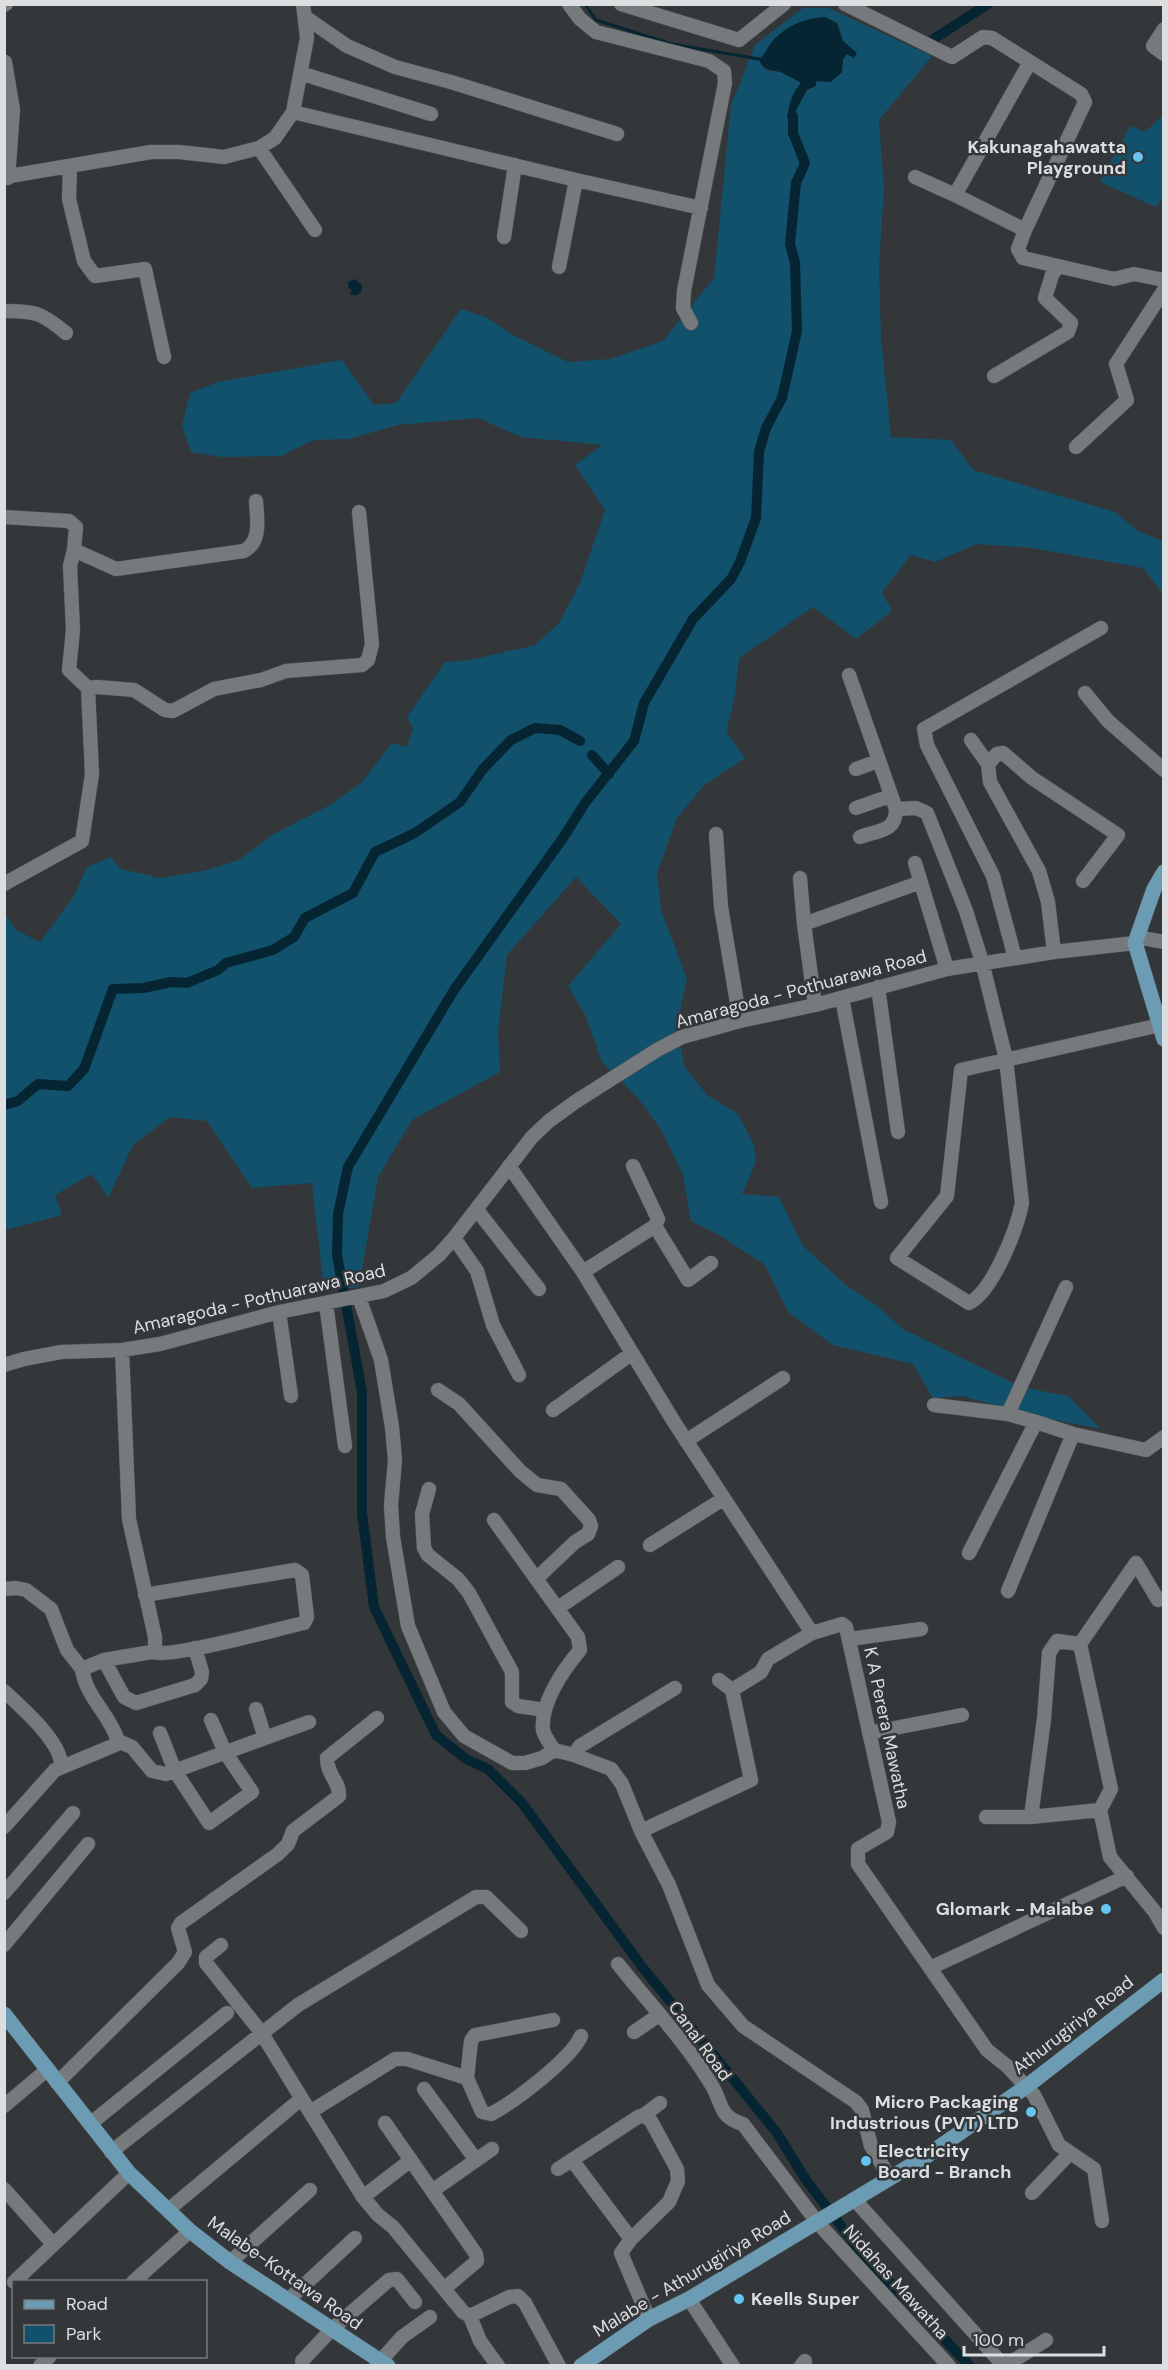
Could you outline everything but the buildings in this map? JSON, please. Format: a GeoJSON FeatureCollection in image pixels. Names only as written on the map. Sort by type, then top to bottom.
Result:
{"type":"FeatureCollection","features":[{"type":"Feature","properties":{"kind":"main road"},"geometry":{"type":"LineString","coordinates":[[1163,1034],[1136,940],[1154,889],[1164,872]]}},
{"type":"Feature","properties":{"kind":"main road","name":"Athurugiriya Road"},"geometry":{"type":"LineString","coordinates":[[821,2220],[925,2157],[1027,2086],[1164,1980]]}},
{"type":"Feature","properties":{"kind":"main road","name":"Malabe-Kottawa Road"},"geometry":{"type":"LineString","coordinates":[[4,2013],[111,2152],[129,2173],[189,2231],[230,2262],[381,2364]]}},
{"type":"Feature","properties":{"kind":"main road","name":"Malabe - Athurugiriya Road"},"geometry":{"type":"LineString","coordinates":[[581,2366],[649,2319],[689,2299],[821,2220]]}},
{"type":"Feature","properties":{"kind":"street"},"geometry":{"type":"LineString","coordinates":[[569,4],[580,19],[596,32],[709,61],[724,70],[725,83],[684,291],[683,308],[691,323]]}},
{"type":"Feature","properties":{"kind":"street"},"geometry":{"type":"LineString","coordinates":[[621,4],[626,8],[672,19],[739,40],[784,4]]}},
{"type":"Feature","properties":{"kind":"street"},"geometry":{"type":"LineString","coordinates":[[672,19],[675,4]]}},
{"type":"Feature","properties":{"kind":"street"},"geometry":{"type":"LineString","coordinates":[[845,4],[864,15],[924,41],[952,57],[983,37],[992,38],[1081,94],[1085,102],[1018,249],[1023,258],[1114,279],[1134,274],[1164,280]]}},
{"type":"Feature","properties":{"kind":"street"},"geometry":{"type":"LineString","coordinates":[[9,60],[13,110],[6,177],[151,152],[179,152],[224,157],[259,148],[275,138],[292,112],[307,38],[304,11]]}},
{"type":"Feature","properties":{"kind":"street"},"geometry":{"type":"LineString","coordinates":[[304,11],[347,46],[394,67],[451,82],[617,134]]}},
{"type":"Feature","properties":{"kind":"street"},"geometry":{"type":"LineString","coordinates":[[1164,29],[1153,46],[1164,54]]}},
{"type":"Feature","properties":{"kind":"street"},"geometry":{"type":"LineString","coordinates":[[955,195],[1030,62]]}},
{"type":"Feature","properties":{"kind":"street"},"geometry":{"type":"LineString","coordinates":[[300,73],[430,114]]}},
{"type":"Feature","properties":{"kind":"street"},"geometry":{"type":"LineString","coordinates":[[292,112],[701,208]]}},
{"type":"Feature","properties":{"kind":"street"},"geometry":{"type":"LineString","coordinates":[[259,148],[315,230]]}},
{"type":"Feature","properties":{"kind":"street"},"geometry":{"type":"LineString","coordinates":[[504,237],[515,165]]}},
{"type":"Feature","properties":{"kind":"street"},"geometry":{"type":"LineString","coordinates":[[70,167],[69,199],[84,261],[95,276],[145,269],[164,357]]}},
{"type":"Feature","properties":{"kind":"street"},"geometry":{"type":"LineString","coordinates":[[915,177],[1025,230]]}},
{"type":"Feature","properties":{"kind":"street"},"geometry":{"type":"LineString","coordinates":[[560,267],[576,180]]}},
{"type":"Feature","properties":{"kind":"street"},"geometry":{"type":"LineString","coordinates":[[994,376],[1068,332],[1071,323],[1045,298],[1052,275],[1059,266]]}},
{"type":"Feature","properties":{"kind":"street"},"geometry":{"type":"LineString","coordinates":[[1076,447],[1127,400],[1116,364],[1164,290]]}},
{"type":"Feature","properties":{"kind":"street"},"geometry":{"type":"LineString","coordinates":[[4,311],[26,311],[46,316],[66,333]]}},
{"type":"Feature","properties":{"kind":"street"},"geometry":{"type":"LineString","coordinates":[[74,550],[116,568],[244,551],[253,547],[257,539],[256,501]]}},
{"type":"Feature","properties":{"kind":"street"},"geometry":{"type":"LineString","coordinates":[[88,688],[134,690],[165,710],[173,711],[214,689],[261,680],[286,671],[362,665],[368,660],[372,644],[359,512]]}},
{"type":"Feature","properties":{"kind":"street"},"geometry":{"type":"LineString","coordinates":[[4,517],[69,521],[76,527],[70,566],[73,630],[69,670],[88,688],[92,774],[82,841],[4,884]]}},
{"type":"Feature","properties":{"kind":"street"},"geometry":{"type":"LineString","coordinates":[[1015,958],[993,876],[927,745],[924,729],[1101,628]]}},
{"type":"Feature","properties":{"kind":"street"},"geometry":{"type":"LineString","coordinates":[[849,675],[893,802],[896,820],[892,826],[860,837]]}},
{"type":"Feature","properties":{"kind":"street"},"geometry":{"type":"LineString","coordinates":[[1085,693],[1108,721],[1164,770]]}},
{"type":"Feature","properties":{"kind":"street"},"geometry":{"type":"LineString","coordinates":[[971,740],[988,764],[990,782],[1039,871],[1048,902],[1054,952]]}},
{"type":"Feature","properties":{"kind":"street"},"geometry":{"type":"LineString","coordinates":[[988,764],[997,754],[1003,753],[1032,778],[1118,835],[1083,880]]}},
{"type":"Feature","properties":{"kind":"street"},"geometry":{"type":"LineString","coordinates":[[856,769],[878,761]]}},
{"type":"Feature","properties":{"kind":"street"},"geometry":{"type":"LineString","coordinates":[[856,808],[893,802],[927,813],[966,911],[982,962],[1006,1059],[1022,1203],[1019,1221],[1007,1249],[979,1298],[969,1303],[897,1258],[947,1196],[961,1070],[1006,1059],[1163,1034]]}},
{"type":"Feature","properties":{"kind":"street"},"geometry":{"type":"LineString","coordinates":[[716,834],[722,907],[740,1021]]}},
{"type":"Feature","properties":{"kind":"street"},"geometry":{"type":"LineString","coordinates":[[915,863],[947,969]]}},
{"type":"Feature","properties":{"kind":"street"},"geometry":{"type":"LineString","coordinates":[[800,878],[815,1005]]}},
{"type":"Feature","properties":{"kind":"street"},"geometry":{"type":"LineString","coordinates":[[804,924],[921,882]]}},
{"type":"Feature","properties":{"kind":"street","name":"Amaragoda - Pothuarawa Road"},"geometry":{"type":"LineString","coordinates":[[4,1365],[61,1352],[122,1350],[160,1344],[279,1312],[384,1291],[411,1278],[439,1255],[454,1238],[532,1137],[549,1121],[647,1056],[682,1037],[982,962],[1136,940],[1164,942]]}},
{"type":"Feature","properties":{"kind":"street"},"geometry":{"type":"LineString","coordinates":[[878,987],[898,1132]]}},
{"type":"Feature","properties":{"kind":"street"},"geometry":{"type":"LineString","coordinates":[[842,998],[881,1202]]}},
{"type":"Feature","properties":{"kind":"street"},"geometry":{"type":"LineString","coordinates":[[509,1166],[583,1272],[723,1500],[812,1633],[768,1659],[761,1672],[732,1690]]}},
{"type":"Feature","properties":{"kind":"street"},"geometry":{"type":"LineString","coordinates":[[583,1272],[655,1226],[658,1219],[633,1166]]}},
{"type":"Feature","properties":{"kind":"street"},"geometry":{"type":"LineString","coordinates":[[477,1210],[539,1289]]}},
{"type":"Feature","properties":{"kind":"street"},"geometry":{"type":"LineString","coordinates":[[655,1226],[688,1280],[711,1263]]}},
{"type":"Feature","properties":{"kind":"street"},"geometry":{"type":"LineString","coordinates":[[454,1238],[477,1271],[493,1325],[519,1375]]}},
{"type":"Feature","properties":{"kind":"street"},"geometry":{"type":"LineString","coordinates":[[1008,1414],[1066,1287]]}},
{"type":"Feature","properties":{"kind":"street"},"geometry":{"type":"LineString","coordinates":[[344,1300],[345,1446]]}},
{"type":"Feature","properties":{"kind":"street"},"geometry":{"type":"LineString","coordinates":[[344,1300],[381,1360],[395,1460],[392,1505],[393,1537],[408,1626],[444,1712],[464,1736],[512,1763],[525,1763],[542,1758],[554,1750]]}},
{"type":"Feature","properties":{"kind":"street"},"geometry":{"type":"LineString","coordinates":[[279,1312],[291,1396]]}},
{"type":"Feature","properties":{"kind":"street"},"geometry":{"type":"LineString","coordinates":[[122,1350],[129,1519],[155,1637],[155,1648],[152,1652]]}},
{"type":"Feature","properties":{"kind":"street"},"geometry":{"type":"LineString","coordinates":[[554,1410],[632,1354]]}},
{"type":"Feature","properties":{"kind":"street"},"geometry":{"type":"LineString","coordinates":[[686,1441],[783,1378]]}},
{"type":"Feature","properties":{"kind":"street"},"geometry":{"type":"LineString","coordinates":[[438,1390],[459,1404],[520,1471],[537,1485],[561,1489],[589,1520],[591,1526],[588,1534],[575,1542],[537,1578]]}},
{"type":"Feature","properties":{"kind":"street"},"geometry":{"type":"LineString","coordinates":[[934,1405],[1008,1414],[1073,1434],[1146,1450],[1164,1437]]}},
{"type":"Feature","properties":{"kind":"street"},"geometry":{"type":"LineString","coordinates":[[969,1553],[1036,1422]]}},
{"type":"Feature","properties":{"kind":"street"},"geometry":{"type":"LineString","coordinates":[[1008,1591],[1073,1434]]}},
{"type":"Feature","properties":{"kind":"street"},"geometry":{"type":"LineString","coordinates":[[429,1490],[422,1514],[424,1548],[428,1555],[458,1579],[470,1593],[512,1672],[512,1702],[518,1706],[545,1710]]}},
{"type":"Feature","properties":{"kind":"street"},"geometry":{"type":"LineString","coordinates":[[650,1545],[723,1500]]}},
{"type":"Feature","properties":{"kind":"street"},"geometry":{"type":"LineString","coordinates":[[494,1520],[579,1637],[580,1650],[562,1671],[545,1710],[543,1731],[554,1750],[611,1769],[622,1784],[641,1831],[669,1885],[708,1985],[743,2026],[856,2102],[862,2110],[871,2146],[890,2178]]}},
{"type":"Feature","properties":{"kind":"street"},"geometry":{"type":"LineString","coordinates":[[1158,1600],[1136,1563],[1080,1644],[1111,1789],[1100,1810],[1110,1857],[1155,1912],[1164,1928]]}},
{"type":"Feature","properties":{"kind":"street"},"geometry":{"type":"LineString","coordinates":[[558,1608],[618,1567]]}},
{"type":"Feature","properties":{"kind":"street"},"geometry":{"type":"LineString","coordinates":[[82,1669],[104,1660],[195,1648],[304,1623],[308,1617],[302,1575],[295,1570],[145,1594]]}},
{"type":"Feature","properties":{"kind":"street"},"geometry":{"type":"LineString","coordinates":[[4,1589],[26,1590],[51,1609],[67,1650],[82,1669],[84,1684],[115,1730],[118,1741]]}},
{"type":"Feature","properties":{"kind":"street","name":"K A Perera Mawatha"},"geometry":{"type":"LineString","coordinates":[[812,1633],[842,1624],[846,1628],[889,1828],[887,1832],[858,1849],[856,1853],[858,1864],[987,2050],[1034,2095],[1059,2145],[1094,2169],[1102,2221]]}},
{"type":"Feature","properties":{"kind":"street"},"geometry":{"type":"LineString","coordinates":[[850,1639],[921,1629]]}},
{"type":"Feature","properties":{"kind":"street"},"geometry":{"type":"LineString","coordinates":[[1031,1817],[1044,1719],[1049,1653],[1057,1641],[1080,1644]]}},
{"type":"Feature","properties":{"kind":"street"},"geometry":{"type":"LineString","coordinates":[[104,1660],[124,1697],[136,1703],[195,1684],[201,1679],[202,1672],[195,1648]]}},
{"type":"Feature","properties":{"kind":"street"},"geometry":{"type":"LineString","coordinates":[[641,1831],[751,1780],[732,1690],[719,1680]]}},
{"type":"Feature","properties":{"kind":"street"},"geometry":{"type":"LineString","coordinates":[[574,1755],[580,1746],[675,1688]]}},
{"type":"Feature","properties":{"kind":"street"},"geometry":{"type":"LineString","coordinates":[[4,1691],[39,1724],[61,1758],[61,1766]]}},
{"type":"Feature","properties":{"kind":"street"},"geometry":{"type":"LineString","coordinates":[[256,1709],[265,1738]]}},
{"type":"Feature","properties":{"kind":"street"},"geometry":{"type":"LineString","coordinates":[[869,1733],[962,1715]]}},
{"type":"Feature","properties":{"kind":"street"},"geometry":{"type":"LineString","coordinates":[[57,2083],[178,1963],[185,1952],[178,1928],[181,1923],[278,1854],[288,1844],[293,1831],[339,1796],[339,1789],[327,1770],[327,1758],[377,1718]]}},
{"type":"Feature","properties":{"kind":"street"},"geometry":{"type":"LineString","coordinates":[[160,1733],[175,1771],[209,1823],[252,1792],[225,1752],[211,1720]]}},
{"type":"Feature","properties":{"kind":"street"},"geometry":{"type":"LineString","coordinates":[[118,1741],[132,1747],[152,1771],[166,1774],[309,1722]]}},
{"type":"Feature","properties":{"kind":"street"},"geometry":{"type":"LineString","coordinates":[[4,1827],[55,1770],[115,1745],[118,1741]]}},
{"type":"Feature","properties":{"kind":"street"},"geometry":{"type":"LineString","coordinates":[[986,1817],[1031,1817],[1100,1810]]}},
{"type":"Feature","properties":{"kind":"street"},"geometry":{"type":"LineString","coordinates":[[4,1893],[73,1813]]}},
{"type":"Feature","properties":{"kind":"street"},"geometry":{"type":"LineString","coordinates":[[4,1945],[88,1844]]}},
{"type":"Feature","properties":{"kind":"street"},"geometry":{"type":"LineString","coordinates":[[930,1968],[1126,1876]]}},
{"type":"Feature","properties":{"kind":"street"},"geometry":{"type":"LineString","coordinates":[[111,2152],[298,2005],[476,1897],[486,1897],[521,1931]]}},
{"type":"Feature","properties":{"kind":"street"},"geometry":{"type":"LineString","coordinates":[[221,1945],[206,1957],[206,1964],[261,2032],[363,2197],[378,2215],[393,2227],[463,2312],[470,2316],[480,2341],[498,2366]]}},
{"type":"Feature","properties":{"kind":"street","name":"Canal Road"},"geometry":{"type":"LineString","coordinates":[[618,1964],[701,2067],[718,2095],[720,2108],[731,2120],[743,2124],[821,2220]]}},
{"type":"Feature","properties":{"kind":"street"},"geometry":{"type":"LineString","coordinates":[[90,2124],[227,2013]]}},
{"type":"Feature","properties":{"kind":"street"},"geometry":{"type":"LineString","coordinates":[[634,2032],[659,2015]]}},
{"type":"Feature","properties":{"kind":"street"},"geometry":{"type":"LineString","coordinates":[[553,2020],[475,2035],[471,2041],[467,2078],[482,2112],[491,2114],[558,2065],[572,2052],[581,2037]]}},
{"type":"Feature","properties":{"kind":"street"},"geometry":{"type":"LineString","coordinates":[[310,2112],[395,2059],[407,2059],[467,2078]]}},
{"type":"Feature","properties":{"kind":"street"},"geometry":{"type":"LineString","coordinates":[[4,2106],[48,2069]]}},
{"type":"Feature","properties":{"kind":"street"},"geometry":{"type":"LineString","coordinates":[[424,2089],[476,2160]]}},
{"type":"Feature","properties":{"kind":"street"},"geometry":{"type":"LineString","coordinates":[[168,2210],[301,2099]]}},
{"type":"Feature","properties":{"kind":"street"},"geometry":{"type":"LineString","coordinates":[[558,2169],[660,2103]]}},
{"type":"Feature","properties":{"kind":"street"},"geometry":{"type":"LineString","coordinates":[[644,2115],[651,2121],[677,2169],[678,2181],[669,2202],[631,2239],[621,2253],[649,2319]]}},
{"type":"Feature","properties":{"kind":"street"},"geometry":{"type":"LineString","coordinates":[[385,2123],[476,2254],[477,2261],[445,2288]]}},
{"type":"Feature","properties":{"kind":"street"},"geometry":{"type":"LineString","coordinates":[[432,2191],[492,2149]]}},
{"type":"Feature","properties":{"kind":"street"},"geometry":{"type":"LineString","coordinates":[[1032,2193],[1070,2153]]}},
{"type":"Feature","properties":{"kind":"street"},"geometry":{"type":"LineString","coordinates":[[363,2197],[411,2160]]}},
{"type":"Feature","properties":{"kind":"street"},"geometry":{"type":"LineString","coordinates":[[572,2160],[631,2239]]}},
{"type":"Feature","properties":{"kind":"street"},"geometry":{"type":"LineString","coordinates":[[16,2280],[129,2173]]}},
{"type":"Feature","properties":{"kind":"street"},"geometry":{"type":"LineString","coordinates":[[4,2189],[53,2244]]}},
{"type":"Feature","properties":{"kind":"street"},"geometry":{"type":"LineString","coordinates":[[230,2262],[310,2190]]}},
{"type":"Feature","properties":{"kind":"street"},"geometry":{"type":"LineString","coordinates":[[850,2202],[1004,2366],[1046,2340]]}},
{"type":"Feature","properties":{"kind":"street","name":"Nidahas Mawatha"},"geometry":{"type":"LineString","coordinates":[[821,2220],[949,2366]]}},
{"type":"Feature","properties":{"kind":"street"},"geometry":{"type":"LineString","coordinates":[[135,2280],[189,2231]]}},
{"type":"Feature","properties":{"kind":"street"},"geometry":{"type":"LineString","coordinates":[[288,2300],[355,2238]]}},
{"type":"Feature","properties":{"kind":"street"},"geometry":{"type":"LineString","coordinates":[[302,2361],[331,2330],[393,2278],[397,2279],[415,2302]]}},
{"type":"Feature","properties":{"kind":"street"},"geometry":{"type":"LineString","coordinates":[[470,2316],[509,2297],[518,2296],[525,2303],[559,2366]]}},
{"type":"Feature","properties":{"kind":"street"},"geometry":{"type":"LineString","coordinates":[[689,2299],[733,2366]]}},
{"type":"Feature","properties":{"kind":"street"},"geometry":{"type":"LineString","coordinates":[[381,2364],[402,2337],[430,2317]]}},
{"type":"Feature","properties":{"kind":"green space"},"geometry":{"type":"Polygon","coordinates":[[[803,8],[828,8],[932,56],[879,120],[884,189],[879,266],[881,338],[891,437],[951,440],[973,470],[1115,512],[1138,531],[1163,541],[1163,594],[1143,568],[1032,548],[977,544],[935,562],[911,555],[882,592],[892,611],[856,639],[813,607],[739,658],[735,696],[726,732],[745,758],[703,786],[677,818],[657,873],[661,910],[687,979],[676,1028],[685,1067],[707,1095],[738,1114],[754,1145],[756,1162],[742,1194],[779,1197],[803,1246],[846,1285],[877,1306],[903,1329],[1021,1387],[1068,1396],[1101,1429],[1025,1414],[963,1396],[933,1398],[913,1364],[833,1345],[788,1312],[765,1265],[719,1235],[691,1221],[683,1175],[662,1131],[638,1098],[602,1062],[586,1017],[568,986],[621,924],[576,877],[507,955],[498,1032],[500,1072],[412,1120],[378,1177],[359,1287],[324,1291],[312,1183],[252,1188],[207,1121],[170,1117],[133,1145],[108,1198],[92,1174],[55,1195],[62,1215],[5,1230],[4,913],[16,930],[40,942],[74,896],[87,867],[111,857],[121,869],[160,878],[203,871],[239,860],[272,835],[328,806],[361,783],[392,743],[407,747],[413,728],[407,717],[445,662],[470,660],[535,645],[559,623],[580,583],[605,510],[575,465],[602,445],[521,437],[478,418],[398,425],[349,439],[314,440],[281,456],[222,457],[191,452],[182,426],[190,393],[218,382],[342,360],[374,405],[396,403],[461,309],[485,317],[515,336],[568,362],[610,359],[663,341],[714,278],[731,105],[755,45],[803,8]],[[825,17],[812,18],[759,59],[766,70],[781,72],[802,83],[793,116],[811,87],[822,79],[842,72],[843,59],[848,53],[854,58],[843,41],[837,23],[825,17]]]}},
{"type":"Feature","properties":{"kind":"green space","name":"Kakunagahawatta Playground"},"geometry":{"type":"Polygon","coordinates":[[[1162,116],[1164,117],[1163,196],[1156,207],[1100,182],[1130,126],[1145,132],[1162,116]]]}},
{"type":"Feature","properties":{"kind":"shaded area"},"geometry":{"type":"Polygon","coordinates":[[[825,17],[837,23],[843,41],[857,53],[854,58],[847,54],[843,59],[842,72],[831,82],[816,81],[816,86],[807,90],[793,116],[787,118],[791,99],[801,83],[783,73],[765,68],[759,59],[775,38],[788,28],[809,19],[825,17]]]}},
{"type":"Feature","properties":{"kind":"shaded area"},"geometry":{"type":"Polygon","coordinates":[[[355,279],[362,285],[362,290],[358,295],[350,295],[352,290],[348,288],[348,282],[355,279]]]}},
{"type":"Feature","properties":{"kind":"waterway"},"geometry":{"type":"LineString","coordinates":[[585,4],[596,20],[672,44],[759,59]]}},
{"type":"Feature","properties":{"kind":"waterway"},"geometry":{"type":"LineString","coordinates":[[932,40],[988,4]]}},
{"type":"Feature","properties":{"kind":"waterway"},"geometry":{"type":"LineString","coordinates":[[793,116],[793,133],[805,163],[796,183],[790,244],[795,263],[797,331],[782,398],[766,428],[759,452],[756,518],[740,562],[731,579],[693,619],[644,703],[634,741],[585,803],[563,838],[454,990],[348,1167],[338,1214],[337,1255],[362,1392],[362,1513],[374,1607],[436,1735],[466,1759],[488,1769],[522,1803],[643,1968],[777,2133],[806,2180],[861,2252],[970,2366]]}},
{"type":"Feature","properties":{"kind":"waterway"},"geometry":{"type":"LineString","coordinates":[[4,1105],[18,1101],[38,1084],[68,1086],[84,1069],[113,989],[143,988],[171,982],[187,983],[218,970],[226,963],[273,950],[294,937],[305,918],[353,893],[375,852],[415,833],[460,802],[483,769],[511,740],[535,728],[560,730],[580,741]]}},
{"type":"Feature","properties":{"kind":"waterway"},"geometry":{"type":"LineString","coordinates":[[592,755],[609,774]]}},
{"type":"Feature","properties":{"kind":"place","name":"Kakunagahawatta Playground"},"geometry":{"type":"Point","coordinates":[1138,157]}},
{"type":"Feature","properties":{"kind":"place","name":"Glomark - Malabe"},"geometry":{"type":"Point","coordinates":[1106,1909]}},
{"type":"Feature","properties":{"kind":"place","name":"Micro Packaging Industrious (PVT) LTD"},"geometry":{"type":"Point","coordinates":[1031,2112]}},
{"type":"Feature","properties":{"kind":"place","name":"Electricity Board - Branch"},"geometry":{"type":"Point","coordinates":[866,2161]}},
{"type":"Feature","properties":{"kind":"place","name":"Keells Super"},"geometry":{"type":"Point","coordinates":[739,2299]}}]}
